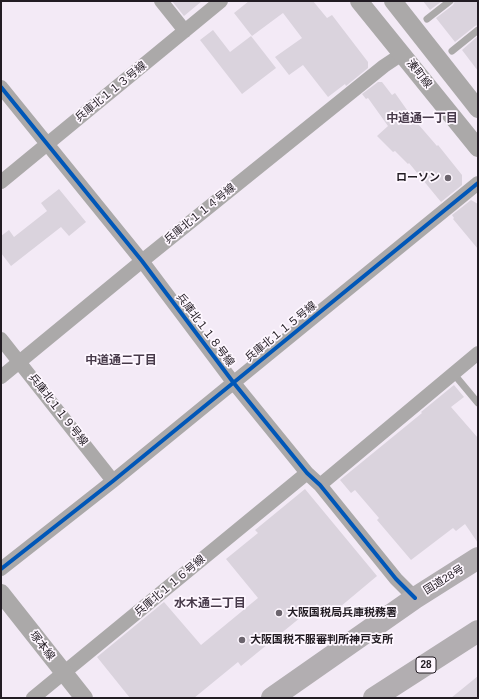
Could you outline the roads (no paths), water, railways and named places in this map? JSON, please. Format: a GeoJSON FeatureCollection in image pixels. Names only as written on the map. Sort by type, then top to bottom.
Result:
{"type":"FeatureCollection","features":[{"type":"Feature","properties":{"kind":"highway","name":"国道28号"},"geometry":{"type":"LineString","coordinates":[[272,698],[416,598],[478,558]]}},
{"type":"Feature","properties":{"kind":"highway","name":"28"},"geometry":{"type":"LineString","coordinates":[[374,698],[478,631]]}},
{"type":"Feature","properties":{"kind":"street"},"geometry":{"type":"LineString","coordinates":[[160,1],[185,31]]}},
{"type":"Feature","properties":{"kind":"street","name":"兵庫北１１３号線"},"geometry":{"type":"LineString","coordinates":[[1,182],[221,1]]}},
{"type":"Feature","properties":{"kind":"street","name":"湊町線"},"geometry":{"type":"LineString","coordinates":[[359,1],[478,148]]}},
{"type":"Feature","properties":{"kind":"street"},"geometry":{"type":"LineString","coordinates":[[393,1],[478,109]]}},
{"type":"Feature","properties":{"kind":"street","name":"兵庫北１１４号線"},"geometry":{"type":"LineString","coordinates":[[1,377],[384,66],[402,54]]}},
{"type":"Feature","properties":{"kind":"street","name":"兵庫北１１８号線"},"geometry":{"type":"LineString","coordinates":[[1,87],[142,261],[233,382],[307,473],[320,485],[396,579],[416,598]]}},
{"type":"Feature","properties":{"kind":"street","name":"兵庫北１１５号線"},"geometry":{"type":"LineString","coordinates":[[1,569],[113,481],[478,183]]}},
{"type":"Feature","properties":{"kind":"street","name":"兵庫北１１９号線"},"geometry":{"type":"LineString","coordinates":[[1,340],[113,481]]}},
{"type":"Feature","properties":{"kind":"street"},"geometry":{"type":"LineString","coordinates":[[320,485],[478,353]]}},
{"type":"Feature","properties":{"kind":"street","name":"兵庫北１１６号線"},"geometry":{"type":"LineString","coordinates":[[33,698],[307,473]]}},
{"type":"Feature","properties":{"kind":"street","name":"塚本線"},"geometry":{"type":"LineString","coordinates":[[1,593],[84,698]]}},
{"type":"Feature","properties":{"kind":"lane"},"geometry":{"type":"LineString","coordinates":[[427,19],[450,1]]}},
{"type":"Feature","properties":{"kind":"lane"},"geometry":{"type":"LineString","coordinates":[[452,51],[478,30]]}},
{"type":"Feature","properties":{"kind":"lane"},"geometry":{"type":"LineString","coordinates":[[453,373],[478,403]]}},
{"type":"Feature","properties":{"kind":"place","name":"ローソン"},"geometry":{"type":"Point","coordinates":[448,178]}},
{"type":"Feature","properties":{"kind":"place","name":"大阪国税局兵庫税務署"},"geometry":{"type":"Point","coordinates":[279,613]}},
{"type":"Feature","properties":{"kind":"place","name":"大阪国税不服審判所神戸支所"},"geometry":{"type":"Point","coordinates":[242,640]}},
{"type":"Feature","properties":{"kind":"district","name":"中道通一丁目"},"geometry":{"type":"Point","coordinates":[422,119]}},
{"type":"Feature","properties":{"kind":"district","name":"中道通二丁目"},"geometry":{"type":"Point","coordinates":[121,361]}},
{"type":"Feature","properties":{"kind":"district","name":"水木通二丁目"},"geometry":{"type":"Point","coordinates":[210,604]}}]}
